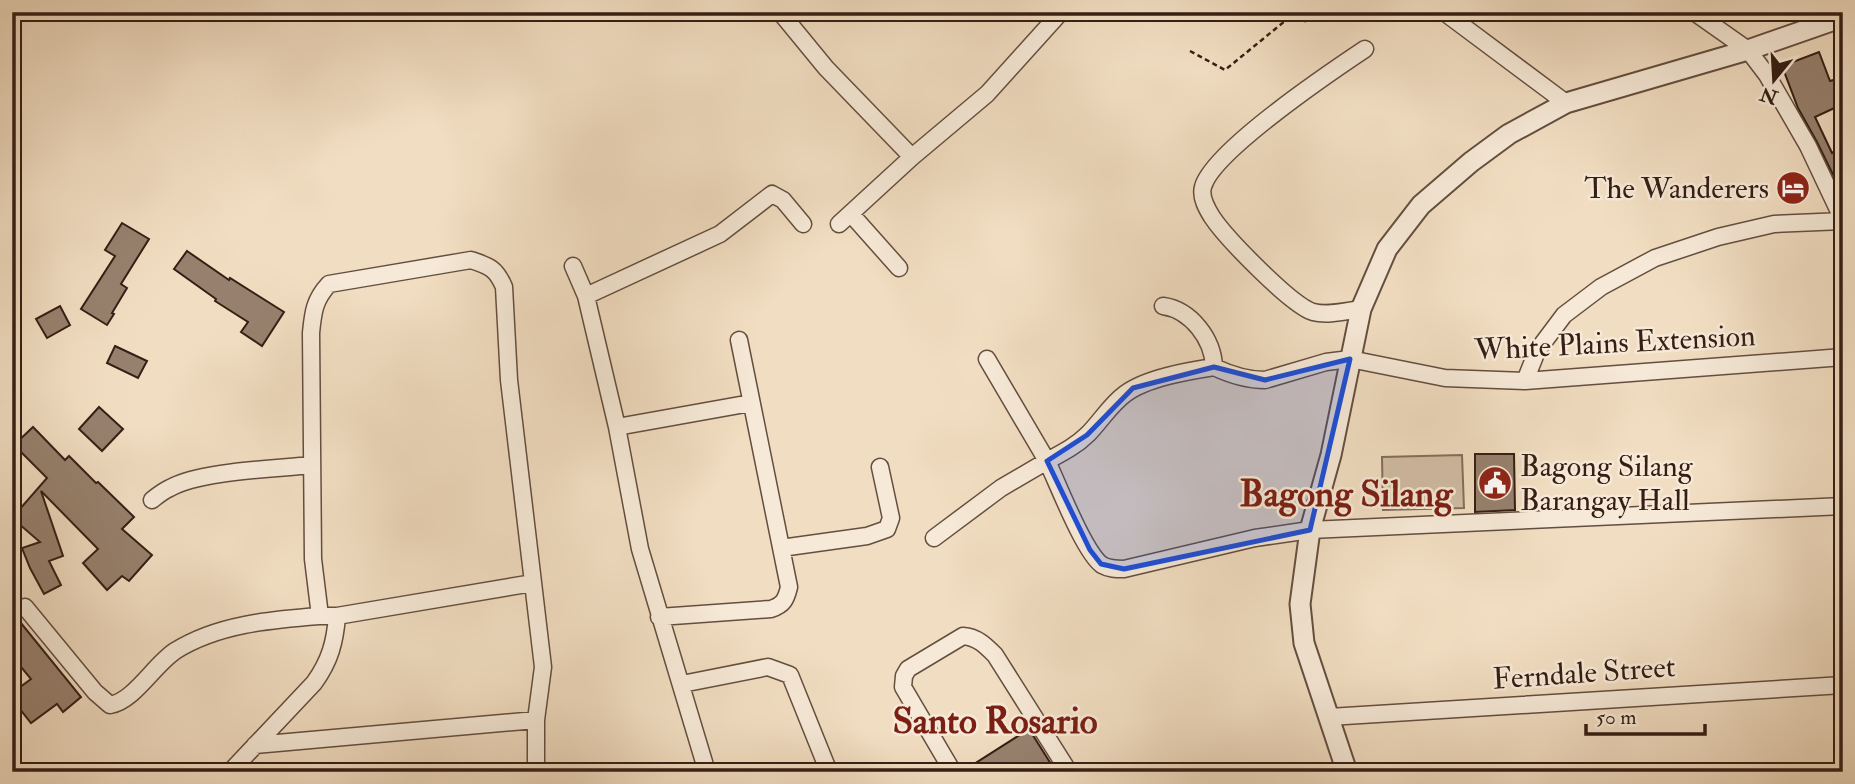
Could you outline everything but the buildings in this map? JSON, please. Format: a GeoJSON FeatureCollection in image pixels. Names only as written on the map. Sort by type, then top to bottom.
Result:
{"type":"FeatureCollection","features":[{"type":"Feature","properties":{"kind":"street"},"geometry":{"type":"LineString","coordinates":[[779,12],[826,68],[912,157]]}},
{"type":"Feature","properties":{"kind":"street"},"geometry":{"type":"LineString","coordinates":[[899,268],[845,219],[912,157],[987,94],[1061,12]]}},
{"type":"Feature","properties":{"kind":"street"},"geometry":{"type":"LineString","coordinates":[[1444,12],[1566,103]]}},
{"type":"Feature","properties":{"kind":"street"},"geometry":{"type":"LineString","coordinates":[[1525,381],[1537,351],[1564,315],[1601,287],[1656,258],[1718,237],[1774,224],[1843,221],[1808,146],[1785,105],[1748,50],[1694,12]]}},
{"type":"Feature","properties":{"kind":"street"},"geometry":{"type":"LineString","coordinates":[[1348,772],[1304,643],[1300,604],[1310,530],[1331,454],[1361,309],[1387,249],[1422,205],[1471,162],[1509,134],[1566,103],[1748,50],[1843,17]]}},
{"type":"Feature","properties":{"kind":"street"},"geometry":{"type":"LineString","coordinates":[[1361,309],[1320,313],[1295,302],[1213,218],[1203,200],[1203,188],[1209,175],[1224,158],[1281,108],[1365,49]]}},
{"type":"Feature","properties":{"kind":"street"},"geometry":{"type":"LineString","coordinates":[[586,296],[720,234],[772,194],[783,200],[803,224]]}},
{"type":"Feature","properties":{"kind":"street"},"geometry":{"type":"LineString","coordinates":[[320,616],[314,570],[311,465],[311,333],[318,295],[329,284],[344,280],[471,260],[488,265],[499,275],[504,287],[510,392],[543,667],[536,720],[536,772]]}},
{"type":"Feature","properties":{"kind":"street"},"geometry":{"type":"LineString","coordinates":[[573,267],[586,296],[617,427],[640,549],[707,772]]}},
{"type":"Feature","properties":{"kind":"street"},"geometry":{"type":"LineString","coordinates":[[1163,306],[1184,312],[1195,322],[1214,356],[1214,367]]}},
{"type":"Feature","properties":{"kind":"street"},"geometry":{"type":"LineString","coordinates":[[659,617],[771,609],[781,606],[787,598],[789,587],[739,340]]}},
{"type":"Feature","properties":{"kind":"street","name":"White Plains Extension"},"geometry":{"type":"LineString","coordinates":[[1350,359],[1445,378],[1525,381],[1843,357]]}},
{"type":"Feature","properties":{"kind":"street"},"geometry":{"type":"LineString","coordinates":[[988,359],[1047,461],[1090,550],[1101,564],[1112,569],[1124,569],[1255,538],[1310,530],[1843,506]]}},
{"type":"Feature","properties":{"kind":"street"},"geometry":{"type":"LineString","coordinates":[[934,537],[1001,488],[1070,449],[1133,388],[1194,370],[1214,367],[1235,377],[1265,380],[1326,362],[1350,359]]}},
{"type":"Feature","properties":{"kind":"street"},"geometry":{"type":"LineString","coordinates":[[617,427],[751,403]]}},
{"type":"Feature","properties":{"kind":"street"},"geometry":{"type":"LineString","coordinates":[[152,500],[170,487],[186,482],[311,465]]}},
{"type":"Feature","properties":{"kind":"street"},"geometry":{"type":"LineString","coordinates":[[781,548],[867,536],[887,529],[891,518],[880,467]]}},
{"type":"Feature","properties":{"kind":"street"},"geometry":{"type":"LineString","coordinates":[[25,607],[95,692],[110,705],[127,698],[172,653],[193,640],[253,623],[337,616],[533,583]]}},
{"type":"Feature","properties":{"kind":"street"},"geometry":{"type":"LineString","coordinates":[[230,772],[314,683],[325,667],[335,640],[337,616]]}},
{"type":"Feature","properties":{"kind":"street"},"geometry":{"type":"LineString","coordinates":[[953,772],[903,687],[908,669],[963,636],[982,642],[995,655],[1069,772]]}},
{"type":"Feature","properties":{"kind":"street"},"geometry":{"type":"LineString","coordinates":[[682,684],[768,667],[790,675],[829,772]]}},
{"type":"Feature","properties":{"kind":"street","name":"Ferndale Street"},"geometry":{"type":"LineString","coordinates":[[1329,717],[1843,685]]}},
{"type":"Feature","properties":{"kind":"street"},"geometry":{"type":"LineString","coordinates":[[256,745],[536,720]]}},
{"type":"Feature","properties":{"kind":"lane"},"geometry":{"type":"LineString","coordinates":[[12,667],[15,671],[12,678]]}},
{"type":"Feature","properties":{"kind":"path"},"geometry":{"type":"LineString","coordinates":[[1190,51],[1226,69],[1297,12],[1306,22]]}},
{"type":"Feature","properties":{"kind":"highlighted area"},"geometry":{"type":"Polygon","coordinates":[[[1350,359],[1310,530],[1124,569],[1101,564],[1090,550],[1047,461],[1087,435],[1133,388],[1214,367],[1265,380],[1350,359]]]}},
{"type":"Feature","properties":{"kind":"shaded area"},"geometry":{"type":"Polygon","coordinates":[[[1462,455],[1464,508],[1383,510],[1382,457],[1462,455]]]}},
{"type":"Feature","properties":{"kind":"place","name":"The Wanderers"},"geometry":{"type":"Point","coordinates":[1793,188]}},
{"type":"Feature","properties":{"kind":"place","name":"Bagong Silang Barangay Hall"},"geometry":{"type":"Point","coordinates":[1495,483]}},
{"type":"Feature","properties":{"kind":"district","name":"Bagong Silang"},"geometry":{"type":"Point","coordinates":[1346,494]}},
{"type":"Feature","properties":{"kind":"district","name":"Santo Rosario"},"geometry":{"type":"Point","coordinates":[995,721]}}]}
